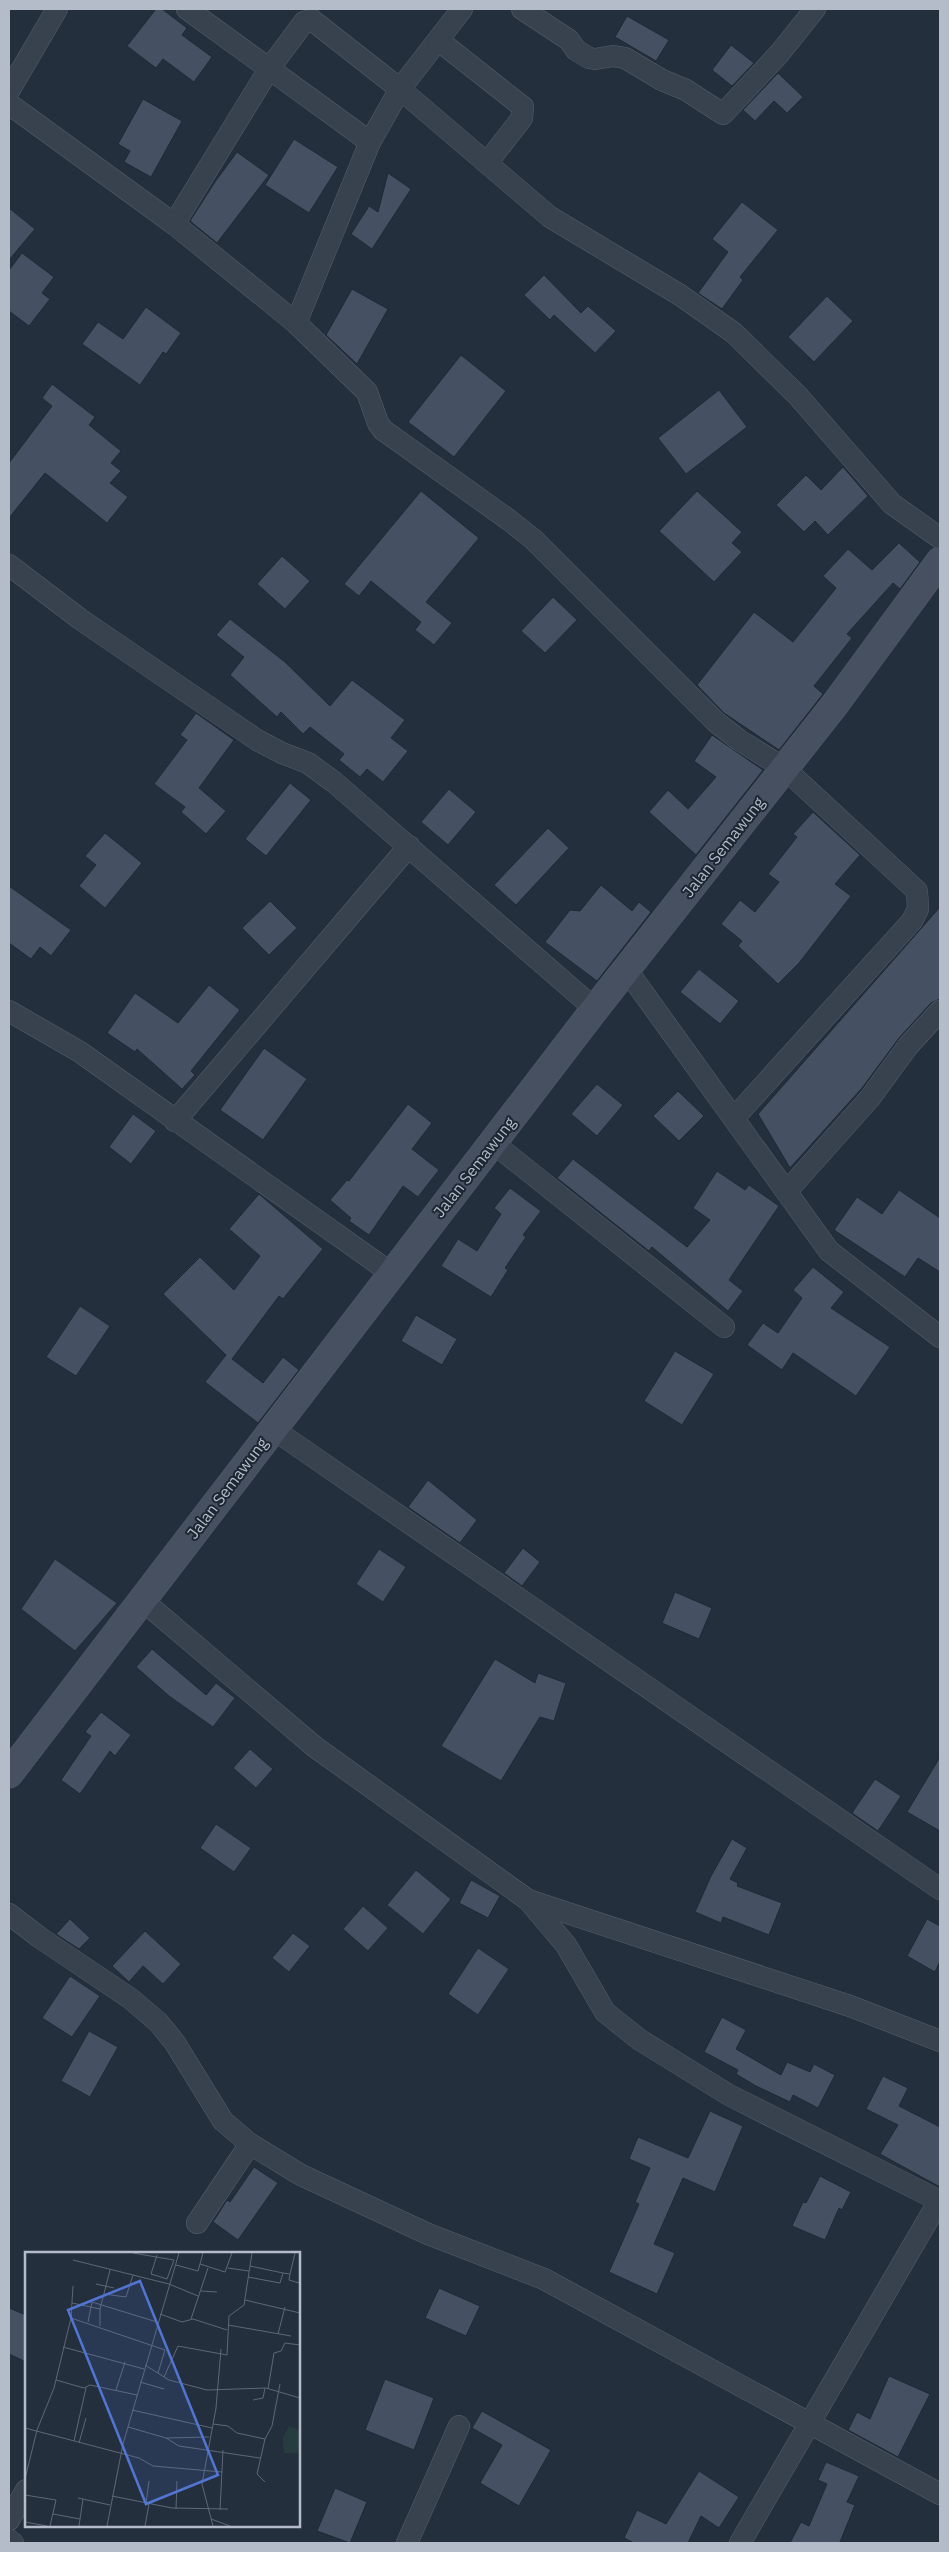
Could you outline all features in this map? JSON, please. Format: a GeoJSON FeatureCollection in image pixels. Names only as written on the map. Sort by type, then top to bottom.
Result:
{"type":"FeatureCollection","features":[{"type":"Feature","properties":{"kind":"street"},"geometry":{"type":"LineString","coordinates":[[9,91],[57,9]]}},
{"type":"Feature","properties":{"kind":"street"},"geometry":{"type":"LineString","coordinates":[[187,9],[370,142]]}},
{"type":"Feature","properties":{"kind":"street"},"geometry":{"type":"LineString","coordinates":[[296,322],[370,142],[400,89],[462,9]]}},
{"type":"Feature","properties":{"kind":"street"},"geometry":{"type":"LineString","coordinates":[[522,9],[569,40],[576,50],[589,58],[595,60],[613,56],[625,58],[662,80],[686,90],[723,114],[779,54],[815,9]]}},
{"type":"Feature","properties":{"kind":"street"},"geometry":{"type":"LineString","coordinates":[[174,224],[269,68],[304,22],[312,20],[400,89],[550,217],[680,295],[734,333],[798,396],[892,504],[940,538]]}},
{"type":"Feature","properties":{"kind":"street"},"geometry":{"type":"LineString","coordinates":[[438,40],[524,107],[522,118],[486,163]]}},
{"type":"Feature","properties":{"kind":"street"},"geometry":{"type":"LineString","coordinates":[[9,104],[174,224],[296,322],[367,392],[378,423],[383,430],[521,530],[716,722],[784,768],[917,891],[918,909],[912,921],[734,1118]]}},
{"type":"Feature","properties":{"kind":"street","name":"Jalan Semawung"},"geometry":{"type":"LineString","coordinates":[[9,1774],[492,1142],[836,703],[940,561]]}},
{"type":"Feature","properties":{"kind":"street"},"geometry":{"type":"LineString","coordinates":[[9,566],[80,619],[258,740],[315,768],[334,782],[595,1009]]}},
{"type":"Feature","properties":{"kind":"street"},"geometry":{"type":"LineString","coordinates":[[175,1121],[408,846]]}},
{"type":"Feature","properties":{"kind":"street"},"geometry":{"type":"LineString","coordinates":[[626,969],[829,1251],[940,1337]]}},
{"type":"Feature","properties":{"kind":"street"},"geometry":{"type":"LineString","coordinates":[[9,1011],[80,1052],[391,1273]]}},
{"type":"Feature","properties":{"kind":"street"},"geometry":{"type":"LineString","coordinates":[[787,1191],[870,1098],[908,1046],[940,1011]]}},
{"type":"Feature","properties":{"kind":"street"},"geometry":{"type":"LineString","coordinates":[[492,1142],[724,1328]]}},
{"type":"Feature","properties":{"kind":"street"},"geometry":{"type":"LineString","coordinates":[[273,1429],[940,1889]]}},
{"type":"Feature","properties":{"kind":"street"},"geometry":{"type":"LineString","coordinates":[[142,1600],[315,1747],[528,1900],[566,1945],[605,2012],[640,2040],[729,2095],[940,2200],[740,2543]]}},
{"type":"Feature","properties":{"kind":"street"},"geometry":{"type":"LineString","coordinates":[[528,1900],[850,2006],[940,2041]]}},
{"type":"Feature","properties":{"kind":"street"},"geometry":{"type":"LineString","coordinates":[[9,1914],[39,1937],[116,1988],[159,2023],[175,2043],[223,2121],[250,2144],[301,2175],[428,2234],[544,2279],[940,2494]]}},
{"type":"Feature","properties":{"kind":"street"},"geometry":{"type":"LineString","coordinates":[[197,2223],[250,2144]]}},
{"type":"Feature","properties":{"kind":"street"},"geometry":{"type":"LineString","coordinates":[[407,2543],[459,2426]]}},
{"type":"Feature","properties":{"kind":"street"},"geometry":{"type":"LineString","coordinates":[[9,2520],[25,2492]]}},
{"type":"Feature","properties":{"kind":"street"},"geometry":{"type":"LineString","coordinates":[[9,2540],[14,2543]]}},
{"type":"Feature","properties":{"kind":"building"},"geometry":{"type":"Polygon","coordinates":[[[156,9],[162,9],[187,28],[182,35],[212,57],[194,82],[163,59],[156,68],[127,46],[156,9]]]}},
{"type":"Feature","properties":{"kind":"building"},"geometry":{"type":"Polygon","coordinates":[[[627,16],[669,40],[656,61],[615,37],[627,16]]]}},
{"type":"Feature","properties":{"kind":"building"},"geometry":{"type":"Polygon","coordinates":[[[731,45],[754,63],[732,86],[712,70],[731,45]]]}},
{"type":"Feature","properties":{"kind":"building"},"geometry":{"type":"Polygon","coordinates":[[[778,73],[803,97],[787,113],[774,101],[755,121],[743,110],[778,73]]]}},
{"type":"Feature","properties":{"kind":"building"},"geometry":{"type":"Polygon","coordinates":[[[143,99],[182,121],[151,177],[124,162],[130,151],[118,144],[143,99]]]}},
{"type":"Feature","properties":{"kind":"building"},"geometry":{"type":"Polygon","coordinates":[[[294,139],[338,167],[309,213],[265,185],[294,139]]]}},
{"type":"Feature","properties":{"kind":"building"},"geometry":{"type":"Polygon","coordinates":[[[237,152],[269,175],[217,243],[190,221],[237,152]]]}},
{"type":"Feature","properties":{"kind":"building"},"geometry":{"type":"Polygon","coordinates":[[[388,173],[411,189],[372,249],[351,234],[369,206],[378,212],[388,173]]]}},
{"type":"Feature","properties":{"kind":"building"},"geometry":{"type":"Polygon","coordinates":[[[742,202],[778,230],[740,277],[743,280],[722,309],[698,293],[728,252],[712,239],[742,202]]]}},
{"type":"Feature","properties":{"kind":"building"},"geometry":{"type":"Polygon","coordinates":[[[9,208],[35,229],[9,260],[9,208]]]}},
{"type":"Feature","properties":{"kind":"building"},"geometry":{"type":"Polygon","coordinates":[[[22,253],[54,277],[42,293],[50,299],[29,326],[9,311],[9,270],[22,253]]]}},
{"type":"Feature","properties":{"kind":"building"},"geometry":{"type":"Polygon","coordinates":[[[544,275],[581,313],[588,306],[616,331],[595,353],[554,315],[550,320],[524,295],[544,275]]]}},
{"type":"Feature","properties":{"kind":"building"},"geometry":{"type":"Polygon","coordinates":[[[352,289],[388,309],[357,364],[326,335],[352,289]]]}},
{"type":"Feature","properties":{"kind":"building"},"geometry":{"type":"Polygon","coordinates":[[[827,296],[853,321],[814,362],[788,337],[827,296]]]}},
{"type":"Feature","properties":{"kind":"building"},"geometry":{"type":"Polygon","coordinates":[[[146,307],[181,333],[166,354],[163,352],[140,385],[82,344],[98,322],[123,339],[146,307]]]}},
{"type":"Feature","properties":{"kind":"building"},"geometry":{"type":"Polygon","coordinates":[[[461,355],[506,391],[454,457],[408,422],[461,355]]]}},
{"type":"Feature","properties":{"kind":"building"},"geometry":{"type":"Polygon","coordinates":[[[52,384],[95,417],[89,425],[121,451],[111,463],[121,471],[110,483],[128,497],[107,523],[45,473],[9,518],[9,463],[52,406],[42,398],[52,384]]]}},
{"type":"Feature","properties":{"kind":"building"},"geometry":{"type":"Polygon","coordinates":[[[719,390],[747,427],[686,474],[658,438],[719,390]]]}},
{"type":"Feature","properties":{"kind":"building"},"geometry":{"type":"Polygon","coordinates":[[[843,467],[868,496],[828,535],[815,521],[804,532],[776,505],[806,475],[821,490],[843,467]]]}},
{"type":"Feature","properties":{"kind":"building"},"geometry":{"type":"Polygon","coordinates":[[[421,491],[479,538],[426,602],[452,623],[434,645],[415,630],[421,622],[371,581],[359,596],[344,584],[421,491]]]}},
{"type":"Feature","properties":{"kind":"building"},"geometry":{"type":"Polygon","coordinates":[[[697,491],[742,532],[732,543],[742,552],[714,582],[659,531],[697,491]]]}},
{"type":"Feature","properties":{"kind":"building"},"geometry":{"type":"Polygon","coordinates":[[[899,543],[920,562],[900,589],[893,583],[847,634],[852,638],[814,686],[823,694],[779,750],[724,713],[697,685],[754,612],[793,642],[836,588],[823,576],[848,549],[872,570],[899,543]]]}},
{"type":"Feature","properties":{"kind":"building"},"geometry":{"type":"Polygon","coordinates":[[[282,556],[310,581],[285,609],[257,584],[282,556]]]}},
{"type":"Feature","properties":{"kind":"building"},"geometry":{"type":"Polygon","coordinates":[[[553,597],[577,620],[545,653],[521,631],[553,597]]]}},
{"type":"Feature","properties":{"kind":"building"},"geometry":{"type":"Polygon","coordinates":[[[230,619],[285,662],[330,706],[352,680],[405,720],[391,738],[408,751],[383,782],[367,769],[360,777],[339,760],[344,754],[310,727],[303,734],[281,712],[277,717],[230,675],[244,657],[216,635],[230,619]]]}},
{"type":"Feature","properties":{"kind":"building"},"geometry":{"type":"Polygon","coordinates":[[[196,713],[234,740],[199,788],[226,811],[206,834],[181,812],[185,807],[154,784],[187,740],[180,735],[196,713]]]}},
{"type":"Feature","properties":{"kind":"building"},"geometry":{"type":"Polygon","coordinates":[[[712,735],[763,770],[696,855],[649,812],[668,790],[688,809],[716,777],[694,761],[712,735]]]}},
{"type":"Feature","properties":{"kind":"building"},"geometry":{"type":"Polygon","coordinates":[[[290,783],[311,800],[266,856],[245,839],[290,783]]]}},
{"type":"Feature","properties":{"kind":"building"},"geometry":{"type":"Polygon","coordinates":[[[449,789],[476,812],[448,845],[421,822],[449,789]]]}},
{"type":"Feature","properties":{"kind":"building"},"geometry":{"type":"Polygon","coordinates":[[[813,812],[860,855],[835,884],[851,896],[799,963],[778,984],[738,946],[742,941],[721,924],[740,900],[755,912],[779,882],[768,874],[797,837],[793,834],[813,812]]]}},
{"type":"Feature","properties":{"kind":"building"},"geometry":{"type":"Polygon","coordinates":[[[548,828],[569,848],[516,905],[494,885],[548,828]]]}},
{"type":"Feature","properties":{"kind":"building"},"geometry":{"type":"Polygon","coordinates":[[[105,833],[142,863],[105,908],[79,886],[96,865],[85,856],[105,833]]]}},
{"type":"Feature","properties":{"kind":"building"},"geometry":{"type":"Polygon","coordinates":[[[601,885],[632,911],[639,902],[651,912],[597,981],[545,942],[570,910],[580,911],[601,885]]]}},
{"type":"Feature","properties":{"kind":"building"},"geometry":{"type":"Polygon","coordinates":[[[9,886],[71,930],[51,956],[40,947],[31,959],[9,943],[9,886]]]}},
{"type":"Feature","properties":{"kind":"building"},"geometry":{"type":"Polygon","coordinates":[[[270,901],[297,928],[269,955],[242,928],[270,901]]]}},
{"type":"Feature","properties":{"kind":"building"},"geometry":{"type":"Polygon","coordinates":[[[940,907],[940,999],[931,1003],[899,1038],[862,1088],[790,1168],[758,1114],[940,907]]]}},
{"type":"Feature","properties":{"kind":"building"},"geometry":{"type":"Polygon","coordinates":[[[699,969],[739,1001],[720,1024],[680,992],[699,969]]]}},
{"type":"Feature","properties":{"kind":"building"},"geometry":{"type":"Polygon","coordinates":[[[209,985],[240,1010],[191,1071],[195,1075],[182,1089],[137,1049],[135,1052],[107,1033],[135,993],[178,1023],[209,985]]]}},
{"type":"Feature","properties":{"kind":"building"},"geometry":{"type":"Polygon","coordinates":[[[264,1048],[307,1079],[263,1140],[220,1110],[264,1048]]]}},
{"type":"Feature","properties":{"kind":"building"},"geometry":{"type":"Polygon","coordinates":[[[597,1084],[623,1105],[597,1136],[571,1114],[597,1084]]]}},
{"type":"Feature","properties":{"kind":"building"},"geometry":{"type":"Polygon","coordinates":[[[678,1091],[704,1116],[679,1141],[653,1116],[678,1091]]]}},
{"type":"Feature","properties":{"kind":"building"},"geometry":{"type":"Polygon","coordinates":[[[408,1104],[432,1123],[412,1149],[439,1170],[418,1197],[403,1186],[369,1235],[349,1221],[351,1218],[330,1200],[347,1180],[349,1181],[408,1104]]]}},
{"type":"Feature","properties":{"kind":"building"},"geometry":{"type":"Polygon","coordinates":[[[133,1114],[156,1131],[131,1164],[109,1147],[133,1114]]]}},
{"type":"Feature","properties":{"kind":"building"},"geometry":{"type":"Polygon","coordinates":[[[573,1159],[687,1247],[710,1220],[693,1208],[717,1171],[745,1190],[749,1185],[779,1206],[729,1280],[743,1291],[728,1311],[652,1247],[649,1251],[557,1178],[573,1159]]]}},
{"type":"Feature","properties":{"kind":"building"},"geometry":{"type":"Polygon","coordinates":[[[510,1188],[541,1211],[523,1235],[526,1237],[505,1268],[508,1270],[491,1297],[441,1266],[458,1239],[477,1251],[501,1214],[494,1208],[510,1188]]]}},
{"type":"Feature","properties":{"kind":"building"},"geometry":{"type":"Polygon","coordinates":[[[899,1190],[940,1218],[940,1272],[918,1258],[905,1277],[834,1230],[857,1197],[882,1214],[899,1190]]]}},
{"type":"Feature","properties":{"kind":"building"},"geometry":{"type":"Polygon","coordinates":[[[259,1194],[323,1249],[283,1299],[279,1296],[232,1359],[263,1383],[283,1357],[299,1370],[258,1423],[205,1382],[226,1355],[163,1294],[200,1257],[234,1290],[260,1256],[229,1229],[259,1194]]]}},
{"type":"Feature","properties":{"kind":"building"},"geometry":{"type":"Polygon","coordinates":[[[813,1267],[844,1292],[831,1308],[890,1347],[856,1396],[793,1353],[782,1370],[747,1345],[763,1323],[778,1333],[802,1298],[793,1290],[813,1267]]]}},
{"type":"Feature","properties":{"kind":"building"},"geometry":{"type":"Polygon","coordinates":[[[80,1306],[110,1326],[76,1376],[46,1357],[80,1306]]]}},
{"type":"Feature","properties":{"kind":"building"},"geometry":{"type":"Polygon","coordinates":[[[416,1315],[457,1339],[442,1365],[401,1341],[416,1315]]]}},
{"type":"Feature","properties":{"kind":"building"},"geometry":{"type":"Polygon","coordinates":[[[675,1351],[714,1374],[682,1425],[644,1401],[675,1351]]]}},
{"type":"Feature","properties":{"kind":"building"},"geometry":{"type":"Polygon","coordinates":[[[428,1480],[477,1520],[460,1543],[408,1507],[428,1480]]]}},
{"type":"Feature","properties":{"kind":"building"},"geometry":{"type":"Polygon","coordinates":[[[523,1548],[540,1562],[522,1586],[504,1573],[523,1548]]]}},
{"type":"Feature","properties":{"kind":"building"},"geometry":{"type":"Polygon","coordinates":[[[379,1549],[406,1567],[383,1602],[356,1584],[379,1549]]]}},
{"type":"Feature","properties":{"kind":"building"},"geometry":{"type":"Polygon","coordinates":[[[55,1559],[117,1603],[75,1651],[21,1609],[55,1559]]]}},
{"type":"Feature","properties":{"kind":"building"},"geometry":{"type":"Polygon","coordinates":[[[675,1592],[712,1608],[699,1639],[662,1623],[675,1592]]]}},
{"type":"Feature","properties":{"kind":"building"},"geometry":{"type":"Polygon","coordinates":[[[152,1649],[206,1695],[216,1683],[235,1698],[213,1727],[169,1696],[136,1667],[152,1649]]]}},
{"type":"Feature","properties":{"kind":"building"},"geometry":{"type":"Polygon","coordinates":[[[495,1659],[535,1683],[538,1673],[566,1683],[554,1721],[540,1717],[501,1781],[441,1746],[495,1659]]]}},
{"type":"Feature","properties":{"kind":"building"},"geometry":{"type":"Polygon","coordinates":[[[101,1712],[131,1735],[115,1756],[110,1751],[80,1794],[61,1780],[91,1736],[85,1732],[101,1712]]]}},
{"type":"Feature","properties":{"kind":"building"},"geometry":{"type":"Polygon","coordinates":[[[250,1749],[273,1769],[256,1788],[233,1768],[250,1749]]]}},
{"type":"Feature","properties":{"kind":"building"},"geometry":{"type":"Polygon","coordinates":[[[940,1757],[940,1831],[907,1812],[940,1757]]]}},
{"type":"Feature","properties":{"kind":"building"},"geometry":{"type":"Polygon","coordinates":[[[875,1779],[901,1796],[878,1831],[852,1813],[875,1779]]]}},
{"type":"Feature","properties":{"kind":"building"},"geometry":{"type":"Polygon","coordinates":[[[216,1824],[251,1848],[234,1872],[200,1848],[216,1824]]]}},
{"type":"Feature","properties":{"kind":"building"},"geometry":{"type":"Polygon","coordinates":[[[732,1839],[747,1848],[730,1879],[738,1883],[737,1886],[782,1903],[769,1935],[723,1917],[721,1923],[695,1912],[711,1876],[732,1839]]]}},
{"type":"Feature","properties":{"kind":"building"},"geometry":{"type":"Polygon","coordinates":[[[416,1870],[451,1899],[423,1934],[387,1905],[416,1870]]]}},
{"type":"Feature","properties":{"kind":"building"},"geometry":{"type":"Polygon","coordinates":[[[471,1880],[500,1896],[488,1918],[459,1903],[471,1880]]]}},
{"type":"Feature","properties":{"kind":"building"},"geometry":{"type":"Polygon","coordinates":[[[363,1906],[388,1928],[368,1951],[343,1929],[363,1906]]]}},
{"type":"Feature","properties":{"kind":"building"},"geometry":{"type":"Polygon","coordinates":[[[70,1919],[90,1938],[79,1949],[56,1934],[70,1919]]]}},
{"type":"Feature","properties":{"kind":"building"},"geometry":{"type":"Polygon","coordinates":[[[927,1919],[940,1926],[940,1961],[935,1972],[907,1956],[927,1919]]]}},
{"type":"Feature","properties":{"kind":"building"},"geometry":{"type":"Polygon","coordinates":[[[145,1931],[181,1964],[163,1984],[143,1966],[129,1982],[112,1966],[145,1931]]]}},
{"type":"Feature","properties":{"kind":"building"},"geometry":{"type":"Polygon","coordinates":[[[293,1933],[310,1946],[289,1972],[272,1958],[293,1933]]]}},
{"type":"Feature","properties":{"kind":"building"},"geometry":{"type":"Polygon","coordinates":[[[478,1948],[509,1969],[478,2015],[448,1994],[478,1948]]]}},
{"type":"Feature","properties":{"kind":"building"},"geometry":{"type":"Polygon","coordinates":[[[70,1976],[100,1996],[72,2037],[42,2018],[70,1976]]]}},
{"type":"Feature","properties":{"kind":"building"},"geometry":{"type":"Polygon","coordinates":[[[722,2017],[746,2030],[736,2049],[781,2075],[787,2062],[810,2072],[814,2064],[835,2075],[818,2108],[793,2095],[790,2102],[756,2086],[736,2074],[738,2070],[704,2052],[722,2017]]]}},
{"type":"Feature","properties":{"kind":"building"},"geometry":{"type":"Polygon","coordinates":[[[89,2031],[118,2047],[90,2097],[61,2081],[89,2031]]]}},
{"type":"Feature","properties":{"kind":"building"},"geometry":{"type":"Polygon","coordinates":[[[883,2076],[908,2088],[899,2106],[940,2127],[940,2187],[880,2154],[898,2125],[866,2109],[883,2076]]]}},
{"type":"Feature","properties":{"kind":"building"},"geometry":{"type":"Polygon","coordinates":[[[710,2111],[743,2126],[715,2192],[683,2178],[654,2244],[675,2253],[657,2294],[609,2272],[639,2204],[635,2202],[650,2168],[629,2159],[638,2137],[688,2158],[710,2111]]]}},
{"type":"Feature","properties":{"kind":"building"},"geometry":{"type":"Polygon","coordinates":[[[254,2167],[278,2183],[238,2240],[213,2222],[227,2200],[230,2202],[254,2167]]]}},
{"type":"Feature","properties":{"kind":"building"},"geometry":{"type":"Polygon","coordinates":[[[820,2176],[851,2192],[842,2210],[839,2208],[825,2240],[792,2226],[803,2202],[806,2203],[820,2176]]]}},
{"type":"Feature","properties":{"kind":"building"},"geometry":{"type":"Polygon","coordinates":[[[439,2288],[480,2306],[466,2336],[425,2318],[439,2288]]]}},
{"type":"Feature","properties":{"kind":"building"},"geometry":{"type":"Polygon","coordinates":[[[9,2308],[25,2315],[25,2362],[9,2354],[9,2308]]]}},
{"type":"Feature","properties":{"kind":"building"},"geometry":{"type":"Polygon","coordinates":[[[889,2376],[930,2394],[898,2457],[848,2430],[857,2412],[870,2419],[889,2376]]]}},
{"type":"Feature","properties":{"kind":"building"},"geometry":{"type":"Polygon","coordinates":[[[385,2379],[434,2398],[414,2450],[365,2430],[385,2379]]]}},
{"type":"Feature","properties":{"kind":"building"},"geometry":{"type":"Polygon","coordinates":[[[482,2411],[551,2450],[519,2506],[480,2483],[502,2445],[472,2428],[482,2411]]]}},
{"type":"Feature","properties":{"kind":"building"},"geometry":{"type":"Polygon","coordinates":[[[826,2462],[859,2476],[847,2502],[855,2505],[840,2542],[843,2543],[790,2543],[801,2522],[809,2526],[827,2484],[818,2480],[826,2462]]]}},
{"type":"Feature","properties":{"kind":"building"},"geometry":{"type":"Polygon","coordinates":[[[699,2471],[739,2497],[719,2528],[701,2516],[688,2543],[634,2543],[624,2538],[637,2510],[666,2524],[699,2471]]]}},
{"type":"Feature","properties":{"kind":"building"},"geometry":{"type":"Polygon","coordinates":[[[335,2488],[367,2502],[350,2543],[317,2531],[335,2488]]]}}]}
